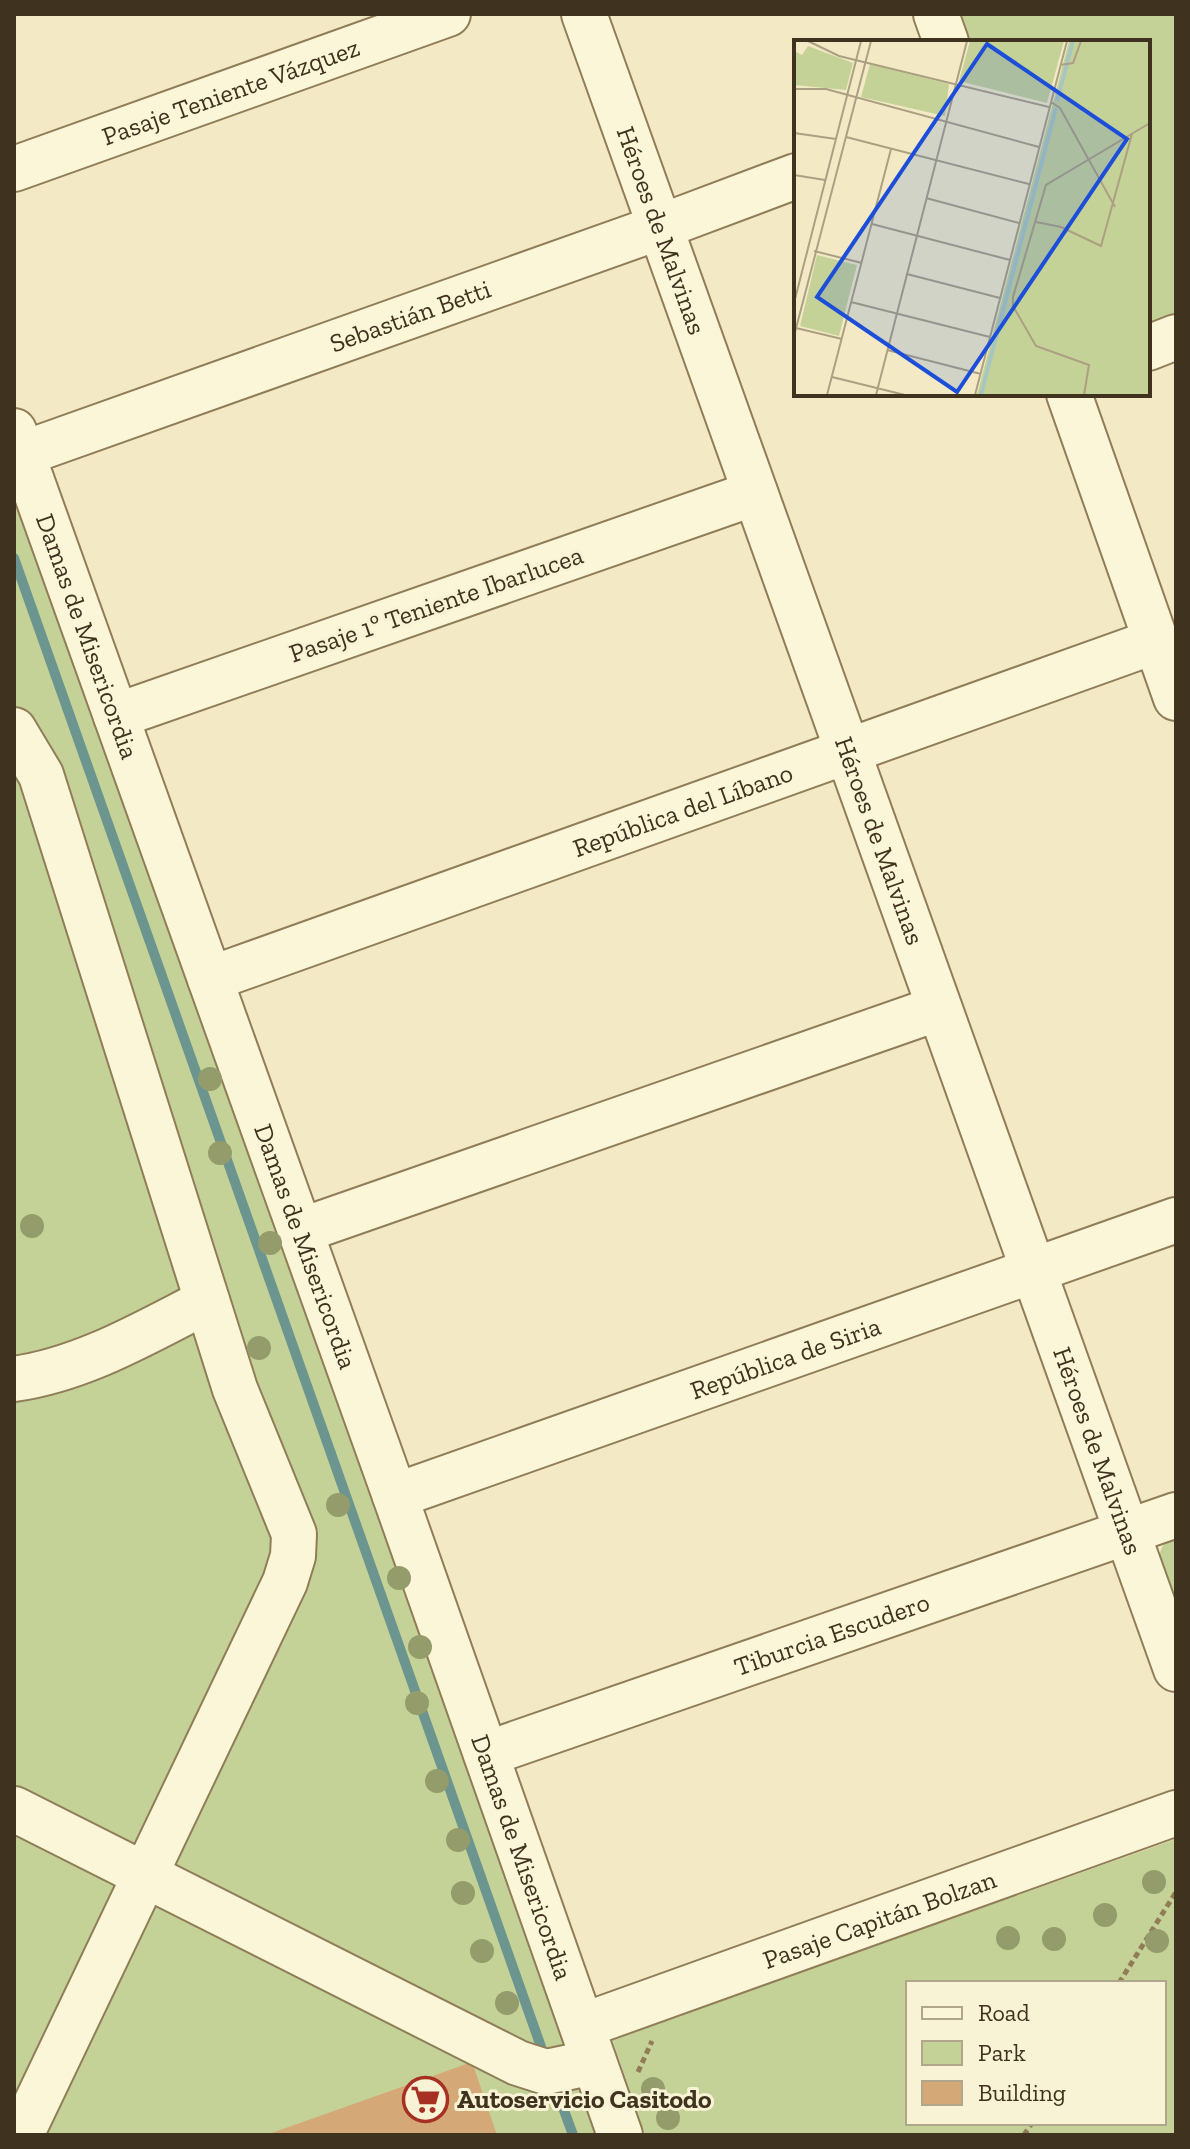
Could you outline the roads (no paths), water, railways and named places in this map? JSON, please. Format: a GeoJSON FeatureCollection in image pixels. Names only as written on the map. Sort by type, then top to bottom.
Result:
{"type":"FeatureCollection","features":[{"type":"Feature","properties":{"kind":"street","name":"Pasaje Teniente Vázquez"},"geometry":{"type":"LineString","coordinates":[[14,169],[448,14]]}},
{"type":"Feature","properties":{"kind":"street","name":"Héroes de Malvinas"},"geometry":{"type":"LineString","coordinates":[[584,14],[1176,1669]]}},
{"type":"Feature","properties":{"kind":"street"},"geometry":{"type":"LineString","coordinates":[[936,14],[945,40]]}},
{"type":"Feature","properties":{"kind":"street","name":"Sebastián Betti"},"geometry":{"type":"LineString","coordinates":[[18,442],[660,227],[794,177]]}},
{"type":"Feature","properties":{"kind":"street"},"geometry":{"type":"LineString","coordinates":[[1150,347],[1176,337]]}},
{"type":"Feature","properties":{"kind":"street"},"geometry":{"type":"LineString","coordinates":[[1070,396],[1176,698]]}},
{"type":"Feature","properties":{"kind":"street","name":"Damas de Misericordia"},"geometry":{"type":"LineString","coordinates":[[18,442],[620,2135]]}},
{"type":"Feature","properties":{"kind":"street","name":"Pasaje 1º Teniente Ibarlucea"},"geometry":{"type":"LineString","coordinates":[[116,716],[755,493]]}},
{"type":"Feature","properties":{"kind":"street","name":"República del Líbano"},"geometry":{"type":"LineString","coordinates":[[210,979],[1156,641]]}},
{"type":"Feature","properties":{"kind":"street"},"geometry":{"type":"LineString","coordinates":[[14,730],[41,775],[235,1389],[294,1534],[293,1556],[285,1582],[21,2135]]}},
{"type":"Feature","properties":{"kind":"street"},"geometry":{"type":"LineString","coordinates":[[300,1231],[939,1008]]}},
{"type":"Feature","properties":{"kind":"street","name":"República de Siria"},"geometry":{"type":"LineString","coordinates":[[395,1496],[1176,1220]]}},
{"type":"Feature","properties":{"kind":"street"},"geometry":{"type":"LineString","coordinates":[[14,1379],[38,1376],[113,1350],[207,1301]]}},
{"type":"Feature","properties":{"kind":"street","name":"Tiburcia Escudero"},"geometry":{"type":"LineString","coordinates":[[486,1754],[1176,1515]]}},
{"type":"Feature","properties":{"kind":"street"},"geometry":{"type":"LineString","coordinates":[[14,1809],[518,2063],[546,2072],[588,2044]]}},
{"type":"Feature","properties":{"kind":"street","name":"Pasaje Capitán Bolzan"},"geometry":{"type":"LineString","coordinates":[[588,2044],[1176,1813]]}},
{"type":"Feature","properties":{"kind":"waterway"},"geometry":{"type":"LineString","coordinates":[[14,558],[545,2058]]}},
{"type":"Feature","properties":{"kind":"waterway"},"geometry":{"type":"LineString","coordinates":[[553,2080],[573,2135]]}},
{"type":"Feature","properties":{"kind":"place","name":"Autoservicio Casitodo"},"geometry":{"type":"Point","coordinates":[426,2099]}}]}
